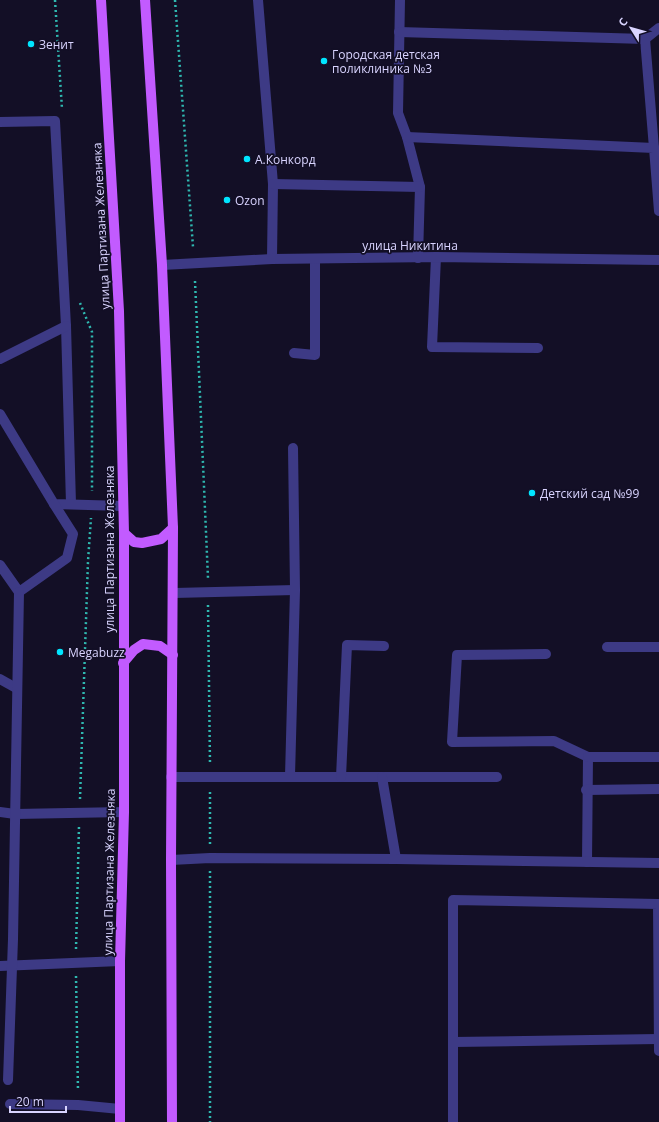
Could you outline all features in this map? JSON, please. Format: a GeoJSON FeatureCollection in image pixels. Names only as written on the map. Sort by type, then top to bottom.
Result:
{"type":"FeatureCollection","features":[{"type":"Feature","properties":{"kind":"main road","name":"улица Партизана Железняка"},"geometry":{"type":"LineString","coordinates":[[101,0],[119,311],[124,533],[124,812],[120,961],[120,1122]]}},
{"type":"Feature","properties":{"kind":"main road"},"geometry":{"type":"LineString","coordinates":[[145,0],[162,265],[173,528],[174,593],[171,776],[172,1122]]}},
{"type":"Feature","properties":{"kind":"main road"},"geometry":{"type":"LineString","coordinates":[[124,533],[134,542],[142,544],[161,539],[173,528]]}},
{"type":"Feature","properties":{"kind":"main road"},"geometry":{"type":"LineString","coordinates":[[123,663],[134,650],[143,644],[160,646],[173,655]]}},
{"type":"Feature","properties":{"kind":"street"},"geometry":{"type":"LineString","coordinates":[[258,0],[273,184],[272,259]]}},
{"type":"Feature","properties":{"kind":"street"},"geometry":{"type":"LineString","coordinates":[[400,0],[398,113],[407,137],[420,187],[418,258]]}},
{"type":"Feature","properties":{"kind":"street"},"geometry":{"type":"LineString","coordinates":[[399,32],[645,39],[659,28]]}},
{"type":"Feature","properties":{"kind":"street"},"geometry":{"type":"LineString","coordinates":[[645,39],[659,211]]}},
{"type":"Feature","properties":{"kind":"street"},"geometry":{"type":"LineString","coordinates":[[0,122],[55,121],[66,326],[71,504]]}},
{"type":"Feature","properties":{"kind":"street"},"geometry":{"type":"LineString","coordinates":[[407,137],[654,148]]}},
{"type":"Feature","properties":{"kind":"street"},"geometry":{"type":"LineString","coordinates":[[273,184],[420,187]]}},
{"type":"Feature","properties":{"kind":"street"},"geometry":{"type":"LineString","coordinates":[[436,257],[432,347],[538,348]]}},
{"type":"Feature","properties":{"kind":"street","name":"улица Никитина"},"geometry":{"type":"LineString","coordinates":[[162,265],[194,262],[272,259],[436,257],[659,260]]}},
{"type":"Feature","properties":{"kind":"street"},"geometry":{"type":"LineString","coordinates":[[294,353],[315,355],[315,259]]}},
{"type":"Feature","properties":{"kind":"street"},"geometry":{"type":"LineString","coordinates":[[0,359],[66,326]]}},
{"type":"Feature","properties":{"kind":"street"},"geometry":{"type":"LineString","coordinates":[[0,414],[73,534],[67,558],[19,592]]}},
{"type":"Feature","properties":{"kind":"street"},"geometry":{"type":"LineString","coordinates":[[290,776],[295,590],[293,448]]}},
{"type":"Feature","properties":{"kind":"street"},"geometry":{"type":"LineString","coordinates":[[54,504],[123,506]]}},
{"type":"Feature","properties":{"kind":"street"},"geometry":{"type":"LineString","coordinates":[[0,565],[19,592],[16,688],[12,966],[8,1080]]}},
{"type":"Feature","properties":{"kind":"street"},"geometry":{"type":"LineString","coordinates":[[174,593],[295,590]]}},
{"type":"Feature","properties":{"kind":"street"},"geometry":{"type":"LineString","coordinates":[[341,777],[347,645],[384,646]]}},
{"type":"Feature","properties":{"kind":"street"},"geometry":{"type":"LineString","coordinates":[[607,647],[659,647]]}},
{"type":"Feature","properties":{"kind":"street"},"geometry":{"type":"LineString","coordinates":[[546,654],[457,655],[452,742],[554,741],[588,757],[659,757]]}},
{"type":"Feature","properties":{"kind":"street"},"geometry":{"type":"LineString","coordinates":[[0,679],[16,688]]}},
{"type":"Feature","properties":{"kind":"street"},"geometry":{"type":"LineString","coordinates":[[587,862],[586,790],[588,757]]}},
{"type":"Feature","properties":{"kind":"street"},"geometry":{"type":"LineString","coordinates":[[171,776],[497,777]]}},
{"type":"Feature","properties":{"kind":"street"},"geometry":{"type":"LineString","coordinates":[[382,777],[396,859]]}},
{"type":"Feature","properties":{"kind":"street"},"geometry":{"type":"LineString","coordinates":[[586,790],[659,789]]}},
{"type":"Feature","properties":{"kind":"street"},"geometry":{"type":"LineString","coordinates":[[0,812],[14,814],[124,812]]}},
{"type":"Feature","properties":{"kind":"street"},"geometry":{"type":"LineString","coordinates":[[171,860],[210,858],[396,859],[659,863]]}},
{"type":"Feature","properties":{"kind":"street"},"geometry":{"type":"LineString","coordinates":[[453,1122],[453,900],[658,904],[659,1051]]}},
{"type":"Feature","properties":{"kind":"street"},"geometry":{"type":"LineString","coordinates":[[0,966],[120,961]]}},
{"type":"Feature","properties":{"kind":"street"},"geometry":{"type":"LineString","coordinates":[[453,1042],[658,1039]]}},
{"type":"Feature","properties":{"kind":"street"},"geometry":{"type":"LineString","coordinates":[[10,1104],[78,1105],[120,1110]]}},
{"type":"Feature","properties":{"kind":"path"},"geometry":{"type":"LineString","coordinates":[[175,0],[193,247]]}},
{"type":"Feature","properties":{"kind":"path"},"geometry":{"type":"LineString","coordinates":[[195,281],[208,592],[210,776],[210,1122]]}},
{"type":"Feature","properties":{"kind":"place","name":"Зенит"},"geometry":{"type":"Point","coordinates":[31,44]}},
{"type":"Feature","properties":{"kind":"place","name":"Городская детская поликлиника №3"},"geometry":{"type":"Point","coordinates":[324,61]}},
{"type":"Feature","properties":{"kind":"place","name":"А.Конкорд"},"geometry":{"type":"Point","coordinates":[247,159]}},
{"type":"Feature","properties":{"kind":"place","name":"Ozon"},"geometry":{"type":"Point","coordinates":[227,200]}},
{"type":"Feature","properties":{"kind":"place","name":"Детский сад №99"},"geometry":{"type":"Point","coordinates":[532,493]}},
{"type":"Feature","properties":{"kind":"place","name":"Megabuzz"},"geometry":{"type":"Point","coordinates":[60,652]}}]}
